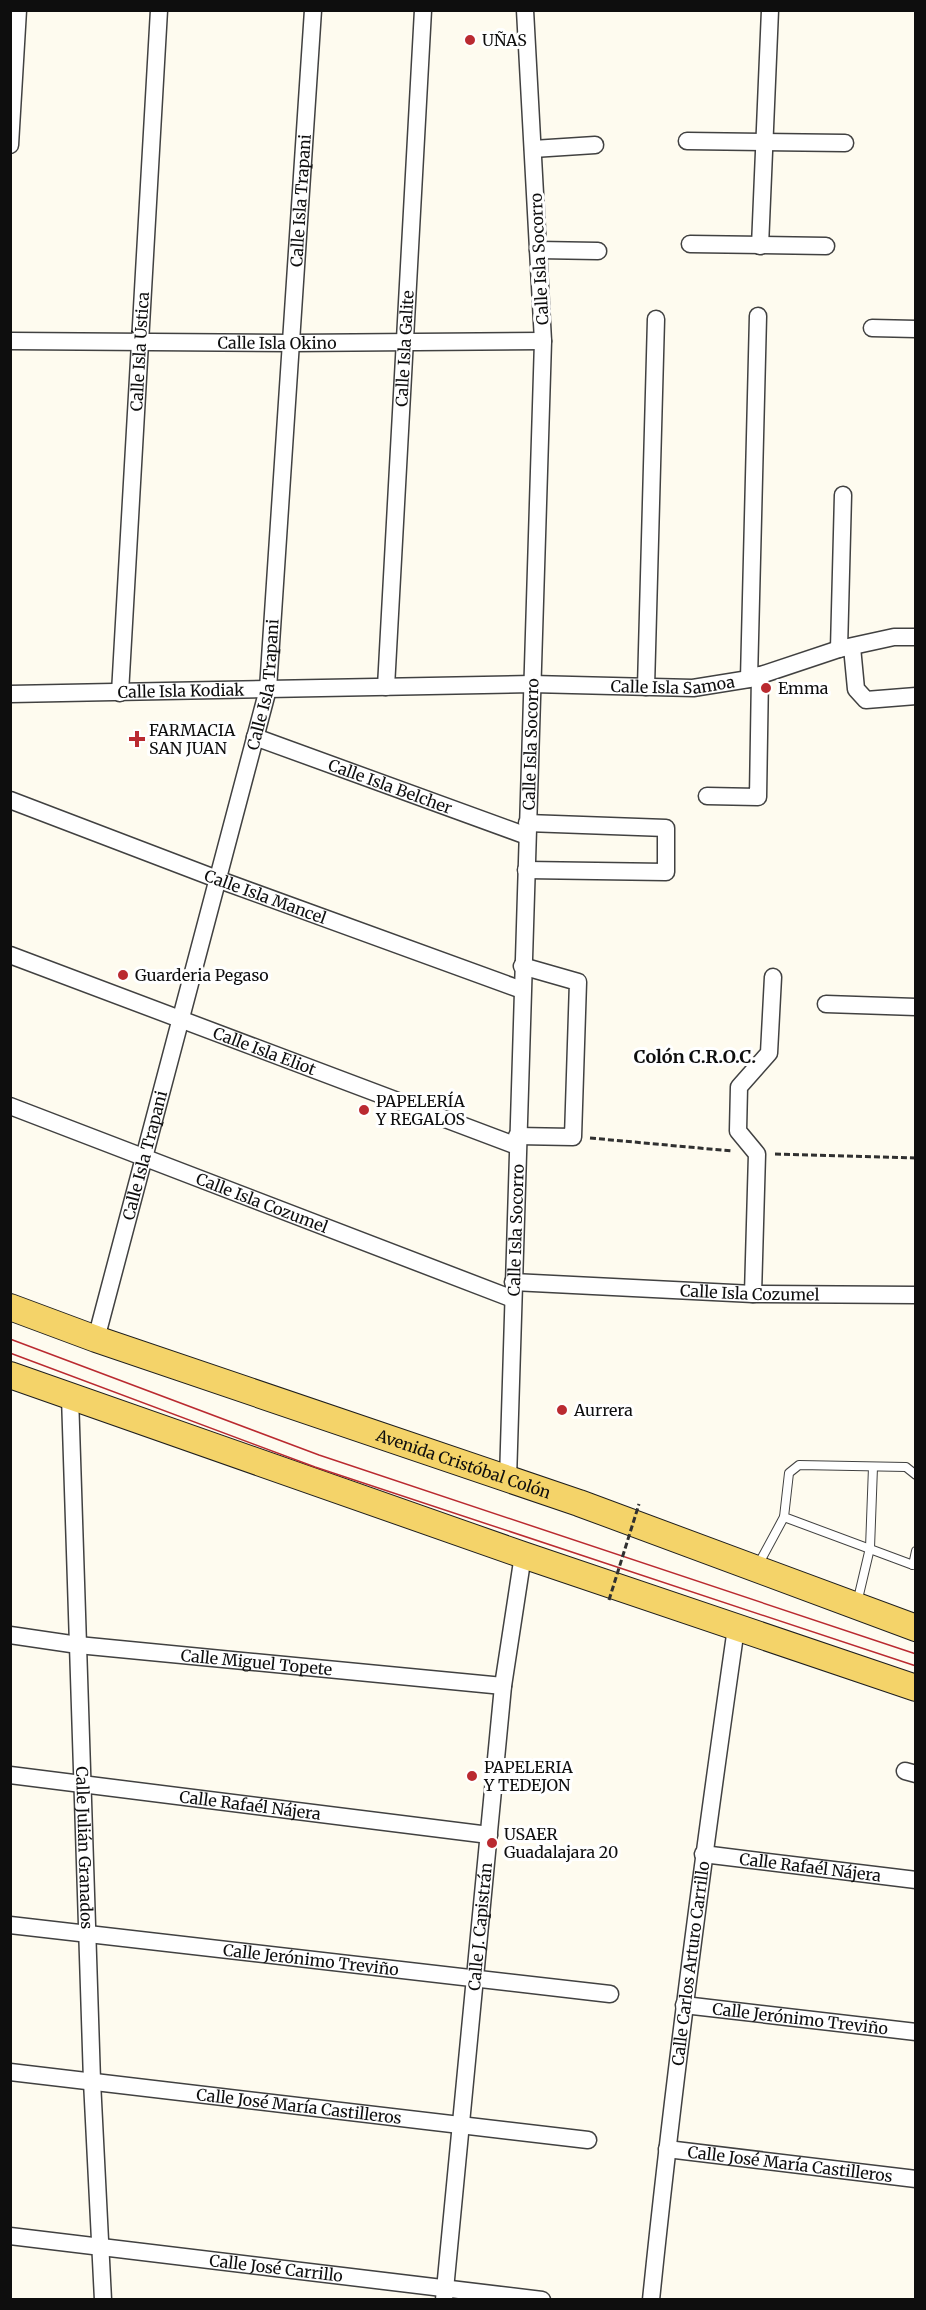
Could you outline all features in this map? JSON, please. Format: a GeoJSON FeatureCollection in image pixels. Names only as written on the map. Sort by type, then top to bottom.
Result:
{"type":"FeatureCollection","features":[{"type":"Feature","properties":{"kind":"main road","name":"Avenida Cristóbal Colón"},"geometry":{"type":"LineString","coordinates":[[10,1307],[96,1339],[508,1479],[915,1628]]}},
{"type":"Feature","properties":{"kind":"main road"},"geometry":{"type":"LineString","coordinates":[[10,1376],[523,1555],[915,1688]]}},
{"type":"Feature","properties":{"kind":"street"},"geometry":{"type":"LineString","coordinates":[[10,145],[18,10]]}},
{"type":"Feature","properties":{"kind":"street","name":"Calle Isla Ústica"},"geometry":{"type":"LineString","coordinates":[[120,693],[159,10]]}},
{"type":"Feature","properties":{"kind":"street","name":"Calle Isla Trapani"},"geometry":{"type":"LineString","coordinates":[[96,1339],[268,689],[313,10]]}},
{"type":"Feature","properties":{"kind":"street","name":"Calle Isla Galite"},"geometry":{"type":"LineString","coordinates":[[386,687],[423,10]]}},
{"type":"Feature","properties":{"kind":"street","name":"Calle Isla Socorro"},"geometry":{"type":"LineString","coordinates":[[508,1479],[543,341],[525,10]]}},
{"type":"Feature","properties":{"kind":"street"},"geometry":{"type":"LineString","coordinates":[[760,246],[770,10]]}},
{"type":"Feature","properties":{"kind":"street"},"geometry":{"type":"LineString","coordinates":[[687,141],[845,143]]}},
{"type":"Feature","properties":{"kind":"street"},"geometry":{"type":"LineString","coordinates":[[533,149],[595,145]]}},
{"type":"Feature","properties":{"kind":"street"},"geometry":{"type":"LineString","coordinates":[[690,244],[826,246]]}},
{"type":"Feature","properties":{"kind":"street"},"geometry":{"type":"LineString","coordinates":[[538,250],[598,251]]}},
{"type":"Feature","properties":{"kind":"street"},"geometry":{"type":"LineString","coordinates":[[707,796],[758,797],[754,677],[759,316]]}},
{"type":"Feature","properties":{"kind":"street"},"geometry":{"type":"LineString","coordinates":[[646,687],[656,319]]}},
{"type":"Feature","properties":{"kind":"street"},"geometry":{"type":"LineString","coordinates":[[872,328],[915,329]]}},
{"type":"Feature","properties":{"kind":"street","name":"Calle Isla Okino"},"geometry":{"type":"LineString","coordinates":[[10,341],[291,343],[543,341]]}},
{"type":"Feature","properties":{"kind":"street"},"geometry":{"type":"LineString","coordinates":[[843,495],[846,648],[856,689],[866,700],[915,696]]}},
{"type":"Feature","properties":{"kind":"street","name":"Calle Isla Samoa"},"geometry":{"type":"LineString","coordinates":[[531,684],[693,688],[754,677],[846,648],[894,637],[915,637]]}},
{"type":"Feature","properties":{"kind":"street","name":"Calle Isla Kodiak"},"geometry":{"type":"LineString","coordinates":[[10,694],[531,684]]}},
{"type":"Feature","properties":{"kind":"street","name":"Calle Isla Belcher"},"geometry":{"type":"LineString","coordinates":[[255,737],[527,830],[666,828],[666,872],[526,870]]}},
{"type":"Feature","properties":{"kind":"street","name":"Calle Isla Mancel"},"geometry":{"type":"LineString","coordinates":[[10,800],[522,990]]}},
{"type":"Feature","properties":{"kind":"street","name":"Calle Isla Eliot"},"geometry":{"type":"LineString","coordinates":[[10,955],[517,1141],[573,1137],[578,982],[522,966]]}},
{"type":"Feature","properties":{"kind":"street"},"geometry":{"type":"LineString","coordinates":[[753,1294],[758,1154],[738,1131],[738,1087],[769,1053],[773,977]]}},
{"type":"Feature","properties":{"kind":"street"},"geometry":{"type":"LineString","coordinates":[[826,1004],[915,1007]]}},
{"type":"Feature","properties":{"kind":"street","name":"Calle Isla Cozumel"},"geometry":{"type":"LineString","coordinates":[[10,1106],[513,1291],[915,1295]]}},
{"type":"Feature","properties":{"kind":"street","name":"Calle Julián Granados"},"geometry":{"type":"LineString","coordinates":[[70,1396],[92,2081],[103,2300]]}},
{"type":"Feature","properties":{"kind":"street","name":"Calle J. Capistrán"},"geometry":{"type":"LineString","coordinates":[[445,2293],[503,1686],[523,1555]]}},
{"type":"Feature","properties":{"kind":"street","name":"Calle Carlos Arturo Carrillo"},"geometry":{"type":"LineString","coordinates":[[651,2300],[684,2005],[736,1628]]}},
{"type":"Feature","properties":{"kind":"street","name":"Calle Miguel Topete"},"geometry":{"type":"LineString","coordinates":[[10,1635],[78,1645],[503,1686]]}},
{"type":"Feature","properties":{"kind":"street","name":"Calle Rafaél Nájera"},"geometry":{"type":"LineString","coordinates":[[10,1775],[489,1835]]}},
{"type":"Feature","properties":{"kind":"street","name":"Calle Rafaél Nájera"},"geometry":{"type":"LineString","coordinates":[[704,1854],[915,1880]]}},
{"type":"Feature","properties":{"kind":"street","name":"Calle Jerónimo Treviño"},"geometry":{"type":"LineString","coordinates":[[10,1925],[610,1994]]}},
{"type":"Feature","properties":{"kind":"street","name":"Calle Jerónimo Treviño"},"geometry":{"type":"LineString","coordinates":[[684,2005],[915,2032]]}},
{"type":"Feature","properties":{"kind":"street","name":"Calle José María Castilleros"},"geometry":{"type":"LineString","coordinates":[[10,2072],[588,2140]]}},
{"type":"Feature","properties":{"kind":"street","name":"Calle José María Castilleros"},"geometry":{"type":"LineString","coordinates":[[667,2149],[915,2179]]}},
{"type":"Feature","properties":{"kind":"street","name":"Calle José Carrillo"},"geometry":{"type":"LineString","coordinates":[[10,2236],[101,2246],[445,2293],[542,2300]]}},
{"type":"Feature","properties":{"kind":"lane"},"geometry":{"type":"LineString","coordinates":[[756,1569],[784,1517],[789,1473],[799,1465],[906,1467],[915,1475]]}},
{"type":"Feature","properties":{"kind":"lane"},"geometry":{"type":"LineString","coordinates":[[857,1606],[870,1548],[873,1467]]}},
{"type":"Feature","properties":{"kind":"lane"},"geometry":{"type":"LineString","coordinates":[[784,1517],[914,1565],[915,1551]]}},
{"type":"Feature","properties":{"kind":"path"},"geometry":{"type":"LineString","coordinates":[[609,1600],[639,1504]]}},
{"type":"Feature","properties":{"kind":"tram line"},"geometry":{"type":"LineString","coordinates":[[10,1339],[319,1455],[916,1654]]}},
{"type":"Feature","properties":{"kind":"tram line"},"geometry":{"type":"LineString","coordinates":[[10,1353],[315,1467],[916,1666]]}},
{"type":"Feature","properties":{"kind":"place","name":"UÑAS"},"geometry":{"type":"Point","coordinates":[470,40]}},
{"type":"Feature","properties":{"kind":"place","name":"Emma"},"geometry":{"type":"Point","coordinates":[766,688]}},
{"type":"Feature","properties":{"kind":"place","name":"FARMACIA SAN JUAN"},"geometry":{"type":"Point","coordinates":[137,739]}},
{"type":"Feature","properties":{"kind":"place","name":"Guarderia Pegaso"},"geometry":{"type":"Point","coordinates":[123,975]}},
{"type":"Feature","properties":{"kind":"place","name":"PAPELERÍA Y REGALOS"},"geometry":{"type":"Point","coordinates":[364,1110]}},
{"type":"Feature","properties":{"kind":"place","name":"Aurrera"},"geometry":{"type":"Point","coordinates":[562,1410]}},
{"type":"Feature","properties":{"kind":"place","name":"PAPELERIA Y TEDEJON"},"geometry":{"type":"Point","coordinates":[472,1776]}},
{"type":"Feature","properties":{"kind":"place","name":"USAER Guadalajara 20"},"geometry":{"type":"Point","coordinates":[492,1843]}},
{"type":"Feature","properties":{"kind":"district","name":"Colón C.R.O.C."},"geometry":{"type":"Point","coordinates":[695,1057]}}]}
